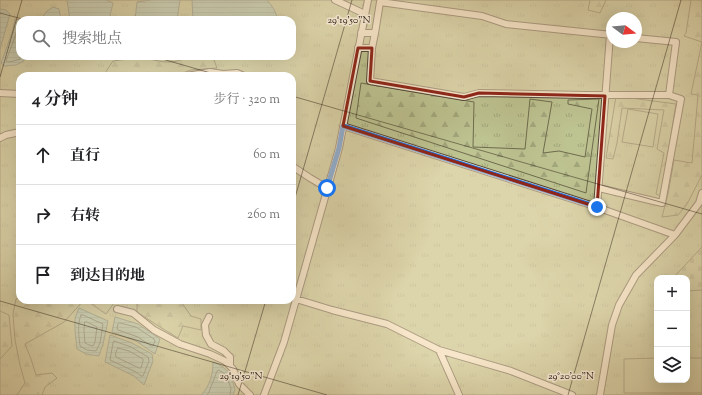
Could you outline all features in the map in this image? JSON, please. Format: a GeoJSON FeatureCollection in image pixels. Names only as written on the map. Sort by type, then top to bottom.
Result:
{"type":"FeatureCollection","features":[{"type":"Feature","properties":{"kind":"street"},"geometry":{"type":"LineString","coordinates":[[335,0],[365,14]]}},
{"type":"Feature","properties":{"kind":"street"},"geometry":{"type":"LineString","coordinates":[[368,0],[339,148],[296,299],[386,324],[439,350],[511,371],[572,395]]}},
{"type":"Feature","properties":{"kind":"street"},"geometry":{"type":"LineString","coordinates":[[598,188],[662,203],[681,99],[669,95],[605,96],[479,93],[464,97],[370,81],[372,48],[380,2],[482,16],[506,24],[606,34]]}},
{"type":"Feature","properties":{"kind":"street"},"geometry":{"type":"LineString","coordinates":[[362,33],[375,33]]}},
{"type":"Feature","properties":{"kind":"street"},"geometry":{"type":"LineString","coordinates":[[642,39],[676,42],[669,95]]}},
{"type":"Feature","properties":{"kind":"street"},"geometry":{"type":"LineString","coordinates":[[358,48],[372,48]]}},
{"type":"Feature","properties":{"kind":"street"},"geometry":{"type":"LineString","coordinates":[[597,207],[610,48]]}},
{"type":"Feature","properties":{"kind":"street"},"geometry":{"type":"LineString","coordinates":[[0,92],[16,94]]}},
{"type":"Feature","properties":{"kind":"street"},"geometry":{"type":"LineString","coordinates":[[343,126],[597,207],[675,235]]}},
{"type":"Feature","properties":{"kind":"street"},"geometry":{"type":"LineString","coordinates":[[0,138],[16,133]]}},
{"type":"Feature","properties":{"kind":"street"},"geometry":{"type":"LineString","coordinates":[[296,169],[327,188]]}},
{"type":"Feature","properties":{"kind":"street"},"geometry":{"type":"LineString","coordinates":[[600,395],[612,325],[619,304],[636,275],[675,235],[699,203],[702,192]]}},
{"type":"Feature","properties":{"kind":"street"},"geometry":{"type":"LineString","coordinates":[[264,395],[284,342],[295,304]]}},
{"type":"Feature","properties":{"kind":"street"},"geometry":{"type":"LineString","coordinates":[[117,309],[133,313],[154,330],[180,344],[210,354],[225,361],[233,369],[239,384],[250,395]]}},
{"type":"Feature","properties":{"kind":"street"},"geometry":{"type":"LineString","coordinates":[[209,317],[205,325],[206,335],[211,344],[224,351],[230,357],[230,365]]}},
{"type":"Feature","properties":{"kind":"street"},"geometry":{"type":"LineString","coordinates":[[439,350],[459,395]]}},
{"type":"Feature","properties":{"kind":"highlighted area"},"geometry":{"type":"Polygon","coordinates":[[[358,48],[372,48],[370,81],[464,97],[479,93],[605,96],[597,207],[343,126],[358,48]]]}},
{"type":"Feature","properties":{"kind":"green space"},"geometry":{"type":"Polygon","coordinates":[[[0,0],[702,0],[702,395],[0,395],[0,0]]]}},
{"type":"Feature","properties":{"kind":"green space"},"geometry":{"type":"Polygon","coordinates":[[[590,0],[606,0],[600,13],[588,10],[590,0]]]}},
{"type":"Feature","properties":{"kind":"green space"},"geometry":{"type":"Polygon","coordinates":[[[691,0],[702,0],[702,42],[684,36],[686,33],[691,0]]]}},
{"type":"Feature","properties":{"kind":"green space"},"geometry":{"type":"Polygon","coordinates":[[[702,42],[702,175],[687,204],[678,215],[662,217],[674,160],[692,163],[698,95],[691,94],[702,42]]]}},
{"type":"Feature","properties":{"kind":"green space"},"geometry":{"type":"Polygon","coordinates":[[[214,60],[217,68],[191,70],[185,72],[106,72],[113,61],[214,60]]]}},
{"type":"Feature","properties":{"kind":"green space"},"geometry":{"type":"Polygon","coordinates":[[[361,83],[474,102],[473,147],[525,149],[530,99],[552,102],[543,153],[559,151],[585,157],[592,109],[568,104],[568,100],[599,99],[586,193],[356,118],[361,83]]]}},
{"type":"Feature","properties":{"kind":"green space"},"geometry":{"type":"Polygon","coordinates":[[[616,96],[676,104],[661,196],[656,194],[664,153],[657,149],[664,110],[622,108],[613,159],[606,158],[616,96]]]}},
{"type":"Feature","properties":{"kind":"green space"},"geometry":{"type":"Polygon","coordinates":[[[628,109],[658,114],[653,147],[622,142],[628,109]]]}},
{"type":"Feature","properties":{"kind":"green space"},"geometry":{"type":"Polygon","coordinates":[[[702,247],[702,290],[690,291],[690,275],[676,275],[702,247]]]}},
{"type":"Feature","properties":{"kind":"green space"},"geometry":{"type":"Polygon","coordinates":[[[16,299],[16,304],[80,304],[64,322],[25,344],[36,375],[52,373],[57,378],[45,387],[42,395],[17,395],[25,383],[15,340],[13,314],[16,299]]]}},
{"type":"Feature","properties":{"kind":"green space"},"geometry":{"type":"Polygon","coordinates":[[[92,304],[113,304],[106,314],[92,304]]]}},
{"type":"Feature","properties":{"kind":"green space"},"geometry":{"type":"Polygon","coordinates":[[[137,304],[183,304],[191,316],[201,319],[201,330],[183,326],[178,338],[137,312],[137,304]]]}},
{"type":"Feature","properties":{"kind":"green space"},"geometry":{"type":"Polygon","coordinates":[[[0,311],[9,315],[12,346],[0,359],[0,311]]]}},
{"type":"Feature","properties":{"kind":"green space"},"geometry":{"type":"Polygon","coordinates":[[[654,358],[654,383],[690,383],[690,358],[702,358],[702,393],[624,393],[624,359],[654,358]]]}},
{"type":"Feature","properties":{"kind":"water"},"geometry":{"type":"Polygon","coordinates":[[[67,0],[106,0],[113,3],[110,16],[69,16],[67,0]]]}},
{"type":"Feature","properties":{"kind":"water"},"geometry":{"type":"Polygon","coordinates":[[[151,0],[180,0],[178,16],[135,16],[137,2],[151,0]]]}},
{"type":"Feature","properties":{"kind":"water"},"geometry":{"type":"Polygon","coordinates":[[[192,0],[267,0],[277,16],[193,16],[192,0]]]}},
{"type":"Feature","properties":{"kind":"water"},"geometry":{"type":"Polygon","coordinates":[[[53,7],[59,9],[60,16],[43,16],[53,7]]]}},
{"type":"Feature","properties":{"kind":"water"},"geometry":{"type":"Polygon","coordinates":[[[0,9],[6,10],[10,14],[0,49],[0,9]]]}},
{"type":"Feature","properties":{"kind":"water"},"geometry":{"type":"Polygon","coordinates":[[[16,19],[16,60],[24,61],[16,65],[4,66],[1,63],[16,19]]]}},
{"type":"Feature","properties":{"kind":"water"},"geometry":{"type":"Polygon","coordinates":[[[79,308],[108,321],[99,356],[86,354],[77,349],[75,318],[79,308]]]}},
{"type":"Feature","properties":{"kind":"water"},"geometry":{"type":"Polygon","coordinates":[[[115,317],[138,324],[160,339],[155,354],[136,341],[112,332],[115,317]]]}},
{"type":"Feature","properties":{"kind":"water"},"geometry":{"type":"Polygon","coordinates":[[[110,335],[132,343],[152,354],[153,361],[144,385],[134,376],[105,362],[110,335]]]}},
{"type":"Feature","properties":{"kind":"water"},"geometry":{"type":"Polygon","coordinates":[[[213,362],[220,365],[230,373],[235,389],[233,395],[201,395],[207,388],[210,380],[213,362]]]}},
{"type":"Feature","properties":{"kind":"route"},"geometry":{"type":"LineString","coordinates":[[327,188],[339,148],[343,126],[597,207]]}}]}
